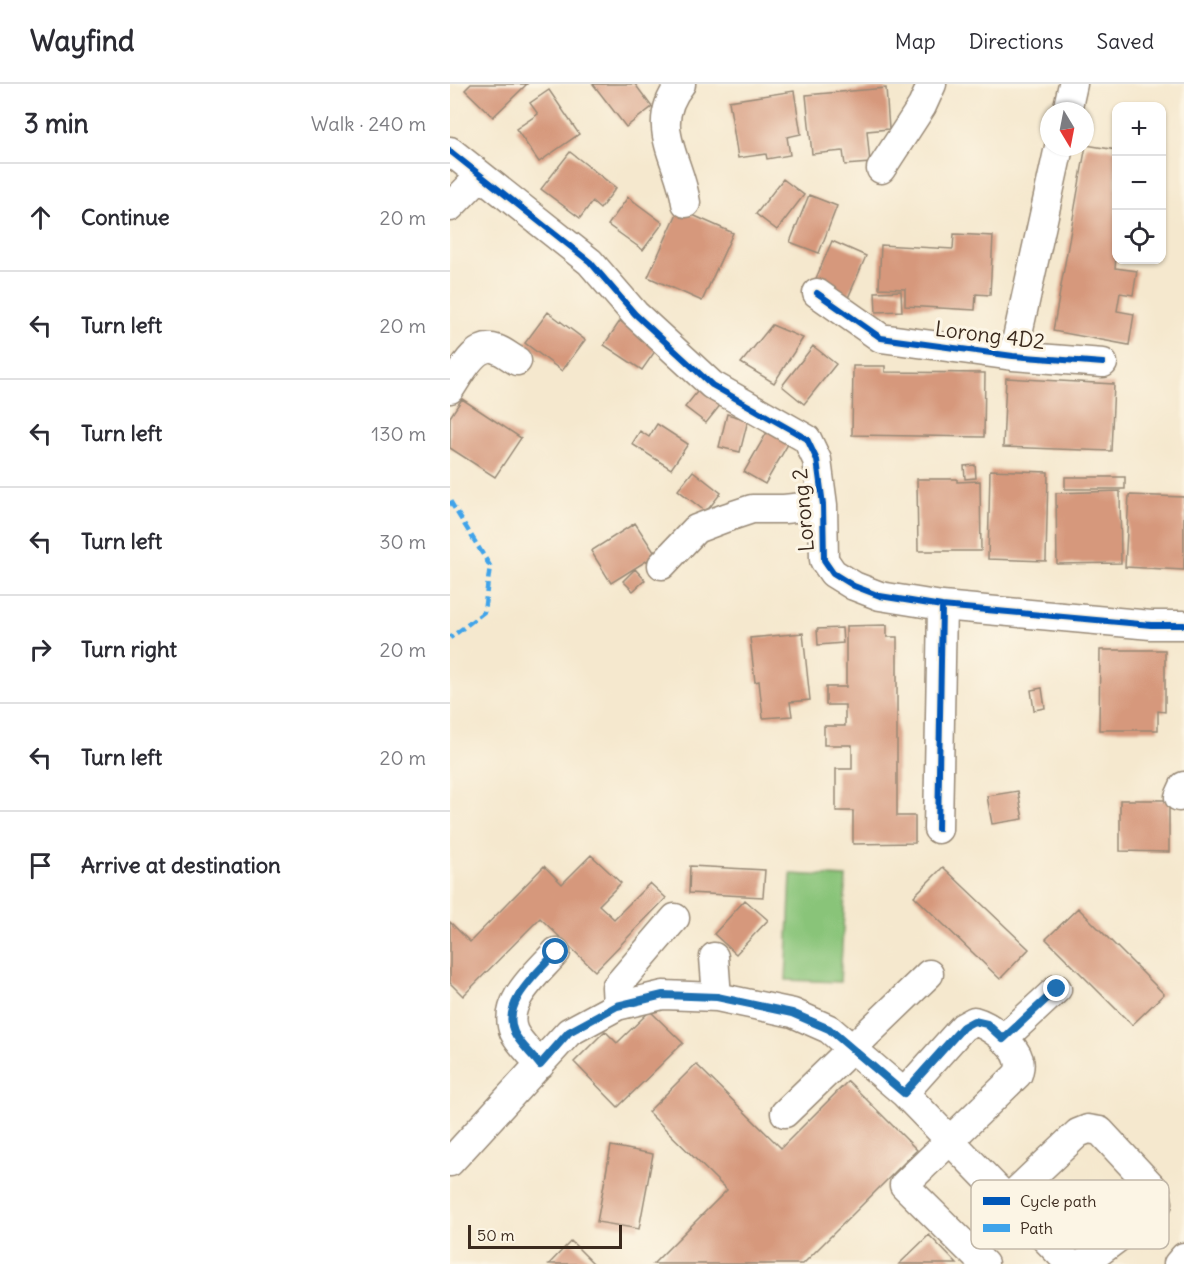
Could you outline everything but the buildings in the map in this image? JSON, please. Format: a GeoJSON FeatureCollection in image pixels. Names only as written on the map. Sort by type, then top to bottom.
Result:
{"type":"FeatureCollection","features":[{"type":"Feature","properties":{"kind":"street"},"geometry":{"type":"LineString","coordinates":[[681,84],[673,93],[666,111],[666,138],[674,166],[683,185],[686,203]]}},
{"type":"Feature","properties":{"kind":"street"},"geometry":{"type":"LineString","coordinates":[[881,169],[922,106],[932,84]]}},
{"type":"Feature","properties":{"kind":"street"},"geometry":{"type":"LineString","coordinates":[[1069,102],[1073,84]]}},
{"type":"Feature","properties":{"kind":"street","name":"Lorong 2"},"geometry":{"type":"LineString","coordinates":[[450,151],[590,262],[634,314],[712,384],[807,439],[817,460],[823,506],[824,560],[833,573],[854,586],[880,596],[942,606],[1151,625],[1184,625]]}},
{"type":"Feature","properties":{"kind":"street"},"geometry":{"type":"LineString","coordinates":[[1013,356],[1057,156]]}},
{"type":"Feature","properties":{"kind":"street"},"geometry":{"type":"LineString","coordinates":[[450,207],[480,176]]}},
{"type":"Feature","properties":{"kind":"street","name":"Lorong 4D2"},"geometry":{"type":"LineString","coordinates":[[817,292],[881,338],[1013,356],[1103,363]]}},
{"type":"Feature","properties":{"kind":"street"},"geometry":{"type":"LineString","coordinates":[[450,389],[476,353],[485,348],[496,348],[517,361]]}},
{"type":"Feature","properties":{"kind":"street"},"geometry":{"type":"LineString","coordinates":[[662,565],[696,529],[725,518],[752,509],[823,506]]}},
{"type":"Feature","properties":{"kind":"street"},"geometry":{"type":"LineString","coordinates":[[938,829],[942,606]]}},
{"type":"Feature","properties":{"kind":"street"},"geometry":{"type":"LineString","coordinates":[[617,1006],[616,987],[675,918]]}},
{"type":"Feature","properties":{"kind":"street"},"geometry":{"type":"LineString","coordinates":[[540,1065],[514,1031],[512,1012],[518,996],[556,952]]}},
{"type":"Feature","properties":{"kind":"street"},"geometry":{"type":"LineString","coordinates":[[714,957],[717,997]]}},
{"type":"Feature","properties":{"kind":"street"},"geometry":{"type":"LineString","coordinates":[[785,1113],[929,974]]}},
{"type":"Feature","properties":{"kind":"street"},"geometry":{"type":"LineString","coordinates":[[1003,1039],[1057,989]]}},
{"type":"Feature","properties":{"kind":"street"},"geometry":{"type":"LineString","coordinates":[[450,1162],[569,1032],[617,1006],[663,995],[717,997],[792,1013],[829,1029],[904,1093],[988,1180]]}},
{"type":"Feature","properties":{"kind":"street"},"geometry":{"type":"LineString","coordinates":[[904,1093],[963,1027],[974,1021],[987,1024],[1015,1050],[1018,1056],[1020,1062],[1018,1074],[904,1185],[984,1264]]}},
{"type":"Feature","properties":{"kind":"street"},"geometry":{"type":"LineString","coordinates":[[1028,1180],[1078,1133],[1088,1129],[1100,1131],[1146,1180]]}},
{"type":"Feature","properties":{"kind":"street"},"geometry":{"type":"LineString","coordinates":[[1056,1249],[1070,1264]]}},
{"type":"Feature","properties":{"kind":"street"},"geometry":{"type":"LineString","coordinates":[[1083,1264],[1103,1249]]}},
{"type":"Feature","properties":{"kind":"street"},"geometry":{"type":"LineString","coordinates":[[1178,1264],[1184,1257]]}},
{"type":"Feature","properties":{"kind":"green space"},"geometry":{"type":"Polygon","coordinates":[[[791,874],[846,877],[840,982],[786,980],[791,874]]]}},
{"type":"Feature","properties":{"kind":"marked path"},"geometry":{"type":"LineString","coordinates":[[450,501],[490,566],[484,612],[450,638]]}},
{"type":"Feature","properties":{"kind":"cycle path"},"geometry":{"type":"LineString","coordinates":[[450,151],[590,262],[635,314],[712,385],[807,439],[817,460],[823,505],[824,560],[833,573],[854,586],[880,596],[942,606],[1151,625],[1184,625]]}},
{"type":"Feature","properties":{"kind":"cycle path"},"geometry":{"type":"LineString","coordinates":[[817,293],[881,338],[1013,356],[1103,363]]}},
{"type":"Feature","properties":{"kind":"cycle path"},"geometry":{"type":"LineString","coordinates":[[938,829],[942,606]]}},
{"type":"Feature","properties":{"kind":"route"},"geometry":{"type":"LineString","coordinates":[[556,952],[518,996],[512,1012],[514,1031],[540,1065],[569,1032],[617,1006],[663,995],[717,997],[792,1013],[829,1029],[904,1093],[963,1027],[974,1021],[987,1024],[1003,1039],[1057,989]]}}]}
